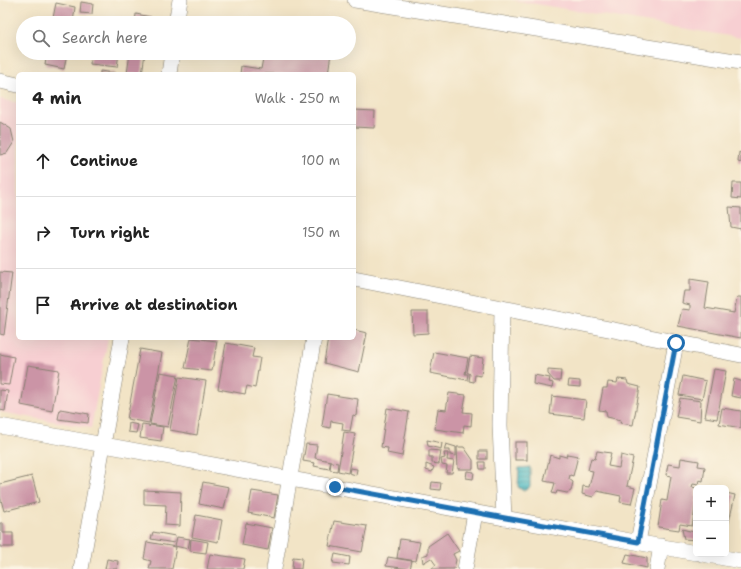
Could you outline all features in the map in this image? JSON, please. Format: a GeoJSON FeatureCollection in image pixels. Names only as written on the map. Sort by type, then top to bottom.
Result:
{"type":"FeatureCollection","features":[{"type":"Feature","properties":{"kind":"street"},"geometry":{"type":"LineString","coordinates":[[177,16],[180,0]]}},
{"type":"Feature","properties":{"kind":"street"},"geometry":{"type":"LineString","coordinates":[[355,0],[741,62]]}},
{"type":"Feature","properties":{"kind":"street"},"geometry":{"type":"LineString","coordinates":[[169,72],[171,60]]}},
{"type":"Feature","properties":{"kind":"street"},"geometry":{"type":"LineString","coordinates":[[0,81],[16,85]]}},
{"type":"Feature","properties":{"kind":"street"},"geometry":{"type":"LineString","coordinates":[[356,279],[741,355]]}},
{"type":"Feature","properties":{"kind":"street"},"geometry":{"type":"LineString","coordinates":[[502,308],[500,425],[504,518]]}},
{"type":"Feature","properties":{"kind":"street"},"geometry":{"type":"LineString","coordinates":[[81,569],[122,340]]}},
{"type":"Feature","properties":{"kind":"street"},"geometry":{"type":"LineString","coordinates":[[274,569],[314,340]]}},
{"type":"Feature","properties":{"kind":"street"},"geometry":{"type":"LineString","coordinates":[[638,542],[676,343]]}},
{"type":"Feature","properties":{"kind":"street"},"geometry":{"type":"LineString","coordinates":[[0,426],[693,552]]}},
{"type":"Feature","properties":{"kind":"street"},"geometry":{"type":"LineString","coordinates":[[465,569],[475,513]]}},
{"type":"Feature","properties":{"kind":"street"},"geometry":{"type":"LineString","coordinates":[[657,569],[661,546]]}},
{"type":"Feature","properties":{"kind":"street"},"geometry":{"type":"LineString","coordinates":[[719,557],[741,561]]}},
{"type":"Feature","properties":{"kind":"shaded area"},"geometry":{"type":"Polygon","coordinates":[[[512,0],[741,0],[741,38],[512,0]]]}},
{"type":"Feature","properties":{"kind":"shaded area"},"geometry":{"type":"Polygon","coordinates":[[[0,99],[16,103],[16,340],[108,340],[91,428],[0,412],[0,99]]]}},
{"type":"Feature","properties":{"kind":"water"},"geometry":{"type":"Polygon","coordinates":[[[530,467],[530,486],[527,490],[522,490],[518,487],[519,468],[530,467]]]}},
{"type":"Feature","properties":{"kind":"building"},"geometry":{"type":"Polygon","coordinates":[[[81,2],[93,4],[92,14],[80,13],[81,2]]]}},
{"type":"Feature","properties":{"kind":"building"},"geometry":{"type":"Polygon","coordinates":[[[56,3],[75,7],[74,16],[53,16],[56,3]]]}},
{"type":"Feature","properties":{"kind":"building"},"geometry":{"type":"Polygon","coordinates":[[[136,14],[146,16],[136,16],[136,14]]]}},
{"type":"Feature","properties":{"kind":"building"},"geometry":{"type":"Polygon","coordinates":[[[46,60],[66,60],[64,69],[45,65],[46,60]]]}},
{"type":"Feature","properties":{"kind":"building"},"geometry":{"type":"Polygon","coordinates":[[[90,60],[118,60],[117,67],[90,64],[90,60]]]}},
{"type":"Feature","properties":{"kind":"building"},"geometry":{"type":"Polygon","coordinates":[[[129,60],[144,60],[142,72],[127,72],[129,60]]]}},
{"type":"Feature","properties":{"kind":"building"},"geometry":{"type":"Polygon","coordinates":[[[263,60],[330,60],[328,72],[240,72],[241,66],[261,69],[263,60]]]}},
{"type":"Feature","properties":{"kind":"building"},"geometry":{"type":"Polygon","coordinates":[[[356,110],[375,111],[374,128],[356,127],[356,110]]]}},
{"type":"Feature","properties":{"kind":"building"},"geometry":{"type":"Polygon","coordinates":[[[0,122],[11,129],[14,142],[7,153],[0,155],[0,122]]]}},
{"type":"Feature","properties":{"kind":"building"},"geometry":{"type":"Polygon","coordinates":[[[739,152],[741,153],[741,163],[738,162],[739,152]]]}},
{"type":"Feature","properties":{"kind":"building"},"geometry":{"type":"Polygon","coordinates":[[[733,183],[741,183],[741,199],[732,198],[733,183]]]}},
{"type":"Feature","properties":{"kind":"building"},"geometry":{"type":"Polygon","coordinates":[[[729,207],[741,208],[741,229],[731,227],[729,207]]]}},
{"type":"Feature","properties":{"kind":"building"},"geometry":{"type":"Polygon","coordinates":[[[0,272],[12,273],[4,335],[0,334],[0,272]]]}},
{"type":"Feature","properties":{"kind":"building"},"geometry":{"type":"Polygon","coordinates":[[[690,279],[709,282],[705,308],[734,313],[737,297],[741,297],[741,338],[678,326],[682,309],[690,310],[690,305],[682,303],[684,291],[690,291],[690,279]]]}},
{"type":"Feature","properties":{"kind":"building"},"geometry":{"type":"Polygon","coordinates":[[[412,312],[428,312],[428,333],[413,334],[412,312]]]}},
{"type":"Feature","properties":{"kind":"building"},"geometry":{"type":"Polygon","coordinates":[[[356,330],[367,333],[359,372],[324,363],[328,340],[356,340],[356,330]]]}},
{"type":"Feature","properties":{"kind":"building"},"geometry":{"type":"Polygon","coordinates":[[[191,340],[217,341],[212,371],[185,368],[191,340]]]}},
{"type":"Feature","properties":{"kind":"building"},"geometry":{"type":"Polygon","coordinates":[[[226,343],[254,348],[252,357],[260,358],[255,388],[247,386],[245,394],[218,389],[226,343]]]}},
{"type":"Feature","properties":{"kind":"building"},"geometry":{"type":"Polygon","coordinates":[[[140,349],[162,353],[149,423],[127,419],[140,349]]]}},
{"type":"Feature","properties":{"kind":"building"},"geometry":{"type":"Polygon","coordinates":[[[434,352],[468,358],[465,374],[468,374],[467,380],[430,373],[434,352]]]}},
{"type":"Feature","properties":{"kind":"building"},"geometry":{"type":"Polygon","coordinates":[[[0,354],[14,357],[9,385],[0,384],[0,354]]]}},
{"type":"Feature","properties":{"kind":"building"},"geometry":{"type":"Polygon","coordinates":[[[470,356],[483,358],[481,376],[475,375],[474,382],[469,381],[470,374],[467,372],[470,356]]]}},
{"type":"Feature","properties":{"kind":"building"},"geometry":{"type":"Polygon","coordinates":[[[28,365],[59,370],[52,411],[21,405],[28,365]]]}},
{"type":"Feature","properties":{"kind":"building"},"geometry":{"type":"Polygon","coordinates":[[[714,369],[726,371],[717,419],[705,417],[714,369]]]}},
{"type":"Feature","properties":{"kind":"building"},"geometry":{"type":"Polygon","coordinates":[[[548,370],[561,371],[560,381],[554,381],[548,374],[548,370]]]}},
{"type":"Feature","properties":{"kind":"building"},"geometry":{"type":"Polygon","coordinates":[[[160,372],[178,375],[168,427],[150,424],[160,372]]]}},
{"type":"Feature","properties":{"kind":"building"},"geometry":{"type":"Polygon","coordinates":[[[534,375],[550,378],[549,382],[553,383],[552,388],[533,384],[534,375]]]}},
{"type":"Feature","properties":{"kind":"building"},"geometry":{"type":"Polygon","coordinates":[[[683,376],[706,381],[702,399],[679,395],[683,376]]]}},
{"type":"Feature","properties":{"kind":"building"},"geometry":{"type":"Polygon","coordinates":[[[179,377],[206,381],[197,435],[170,430],[179,377]]]}},
{"type":"Feature","properties":{"kind":"building"},"geometry":{"type":"Polygon","coordinates":[[[618,379],[627,380],[628,384],[640,387],[633,425],[620,423],[621,420],[607,417],[606,411],[599,410],[603,388],[607,388],[608,382],[617,383],[618,379]]]}},
{"type":"Feature","properties":{"kind":"building"},"geometry":{"type":"Polygon","coordinates":[[[734,379],[741,381],[741,398],[731,396],[734,379]]]}},
{"type":"Feature","properties":{"kind":"building"},"geometry":{"type":"Polygon","coordinates":[[[569,380],[580,381],[580,387],[568,386],[569,380]]]}},
{"type":"Feature","properties":{"kind":"building"},"geometry":{"type":"Polygon","coordinates":[[[0,390],[8,391],[5,411],[0,410],[0,390]]]}},
{"type":"Feature","properties":{"kind":"building"},"geometry":{"type":"Polygon","coordinates":[[[449,393],[466,395],[463,412],[472,413],[471,426],[464,425],[463,433],[435,429],[438,409],[446,410],[449,393]]]}},
{"type":"Feature","properties":{"kind":"building"},"geometry":{"type":"Polygon","coordinates":[[[327,394],[358,399],[356,416],[353,415],[350,431],[342,430],[343,423],[331,421],[330,428],[322,426],[327,394]]]}},
{"type":"Feature","properties":{"kind":"building"},"geometry":{"type":"Polygon","coordinates":[[[552,396],[586,400],[584,418],[550,414],[552,396]]]}},
{"type":"Feature","properties":{"kind":"building"},"geometry":{"type":"Polygon","coordinates":[[[680,398],[701,401],[700,421],[676,417],[680,398]]]}},
{"type":"Feature","properties":{"kind":"building"},"geometry":{"type":"Polygon","coordinates":[[[387,408],[409,412],[402,456],[387,453],[388,448],[381,447],[387,408]]]}},
{"type":"Feature","properties":{"kind":"building"},"geometry":{"type":"Polygon","coordinates":[[[722,408],[741,411],[741,428],[719,424],[722,408]]]}},
{"type":"Feature","properties":{"kind":"building"},"geometry":{"type":"Polygon","coordinates":[[[60,409],[89,414],[88,423],[58,419],[60,409]]]}},
{"type":"Feature","properties":{"kind":"building"},"geometry":{"type":"Polygon","coordinates":[[[129,423],[138,425],[136,433],[128,432],[129,423]]]}},
{"type":"Feature","properties":{"kind":"building"},"geometry":{"type":"Polygon","coordinates":[[[142,424],[149,425],[149,427],[150,425],[163,427],[161,441],[140,438],[142,424]]]}},
{"type":"Feature","properties":{"kind":"building"},"geometry":{"type":"Polygon","coordinates":[[[344,432],[355,434],[348,473],[338,471],[344,432]]]}},
{"type":"Feature","properties":{"kind":"building"},"geometry":{"type":"Polygon","coordinates":[[[427,440],[442,443],[441,449],[428,446],[427,440]]]}},
{"type":"Feature","properties":{"kind":"building"},"geometry":{"type":"Polygon","coordinates":[[[515,442],[527,442],[527,460],[515,460],[515,442]]]}},
{"type":"Feature","properties":{"kind":"building"},"geometry":{"type":"Polygon","coordinates":[[[306,444],[317,445],[315,458],[331,461],[329,469],[314,466],[315,463],[303,461],[306,444]]]}},
{"type":"Feature","properties":{"kind":"building"},"geometry":{"type":"Polygon","coordinates":[[[446,444],[456,447],[456,456],[450,455],[450,450],[444,450],[446,444]]]}},
{"type":"Feature","properties":{"kind":"building"},"geometry":{"type":"Polygon","coordinates":[[[457,447],[464,447],[473,460],[473,469],[458,469],[457,447]]]}},
{"type":"Feature","properties":{"kind":"building"},"geometry":{"type":"Polygon","coordinates":[[[429,450],[441,451],[439,464],[432,463],[432,457],[429,457],[429,450]]]}},
{"type":"Feature","properties":{"kind":"building"},"geometry":{"type":"Polygon","coordinates":[[[479,451],[487,451],[487,459],[479,459],[479,451]]]}},
{"type":"Feature","properties":{"kind":"building"},"geometry":{"type":"Polygon","coordinates":[[[597,451],[611,453],[608,466],[619,468],[621,455],[633,458],[627,486],[635,488],[631,504],[620,502],[621,496],[597,491],[593,497],[582,494],[583,486],[589,487],[593,471],[588,470],[591,458],[595,459],[597,451]]]}},
{"type":"Feature","properties":{"kind":"building"},"geometry":{"type":"Polygon","coordinates":[[[444,453],[448,453],[447,460],[454,461],[452,473],[446,473],[447,466],[442,465],[441,459],[445,458],[444,453]]]}},
{"type":"Feature","properties":{"kind":"building"},"geometry":{"type":"Polygon","coordinates":[[[567,454],[578,456],[573,476],[570,475],[569,479],[573,482],[571,491],[567,493],[557,491],[556,494],[552,493],[555,483],[544,481],[550,455],[559,458],[559,455],[566,457],[567,454]]]}},
{"type":"Feature","properties":{"kind":"building"},"geometry":{"type":"Polygon","coordinates":[[[681,458],[699,461],[698,466],[705,467],[703,481],[699,480],[698,485],[693,484],[692,487],[692,526],[680,524],[679,530],[658,527],[662,500],[667,501],[671,476],[666,475],[668,464],[680,466],[681,458]]]}},
{"type":"Feature","properties":{"kind":"building"},"geometry":{"type":"Polygon","coordinates":[[[331,462],[338,463],[337,471],[330,470],[331,462]]]}},
{"type":"Feature","properties":{"kind":"building"},"geometry":{"type":"Polygon","coordinates":[[[479,462],[485,462],[485,469],[480,469],[479,462]]]}},
{"type":"Feature","properties":{"kind":"building"},"geometry":{"type":"Polygon","coordinates":[[[426,464],[434,467],[432,472],[426,470],[426,464]]]}},
{"type":"Feature","properties":{"kind":"building"},"geometry":{"type":"Polygon","coordinates":[[[350,468],[357,469],[356,475],[349,473],[350,468]]]}},
{"type":"Feature","properties":{"kind":"building"},"geometry":{"type":"Polygon","coordinates":[[[467,471],[474,472],[473,479],[466,478],[467,471]]]}},
{"type":"Feature","properties":{"kind":"building"},"geometry":{"type":"Polygon","coordinates":[[[32,476],[39,502],[4,511],[0,496],[0,484],[32,476]]]}},
{"type":"Feature","properties":{"kind":"building"},"geometry":{"type":"Polygon","coordinates":[[[203,482],[229,487],[224,509],[199,504],[203,482]]]}},
{"type":"Feature","properties":{"kind":"building"},"geometry":{"type":"Polygon","coordinates":[[[432,482],[441,483],[440,490],[431,489],[432,482]]]}},
{"type":"Feature","properties":{"kind":"building"},"geometry":{"type":"Polygon","coordinates":[[[144,490],[181,492],[180,526],[165,525],[166,505],[144,504],[144,490]]]}},
{"type":"Feature","properties":{"kind":"building"},"geometry":{"type":"Polygon","coordinates":[[[252,491],[278,495],[274,518],[248,513],[252,491]]]}},
{"type":"Feature","properties":{"kind":"building"},"geometry":{"type":"Polygon","coordinates":[[[729,494],[735,495],[729,522],[729,494]]]}},
{"type":"Feature","properties":{"kind":"building"},"geometry":{"type":"Polygon","coordinates":[[[196,515],[222,520],[218,542],[192,537],[196,515]]]}},
{"type":"Feature","properties":{"kind":"building"},"geometry":{"type":"Polygon","coordinates":[[[334,521],[367,526],[362,552],[329,546],[334,521]]]}},
{"type":"Feature","properties":{"kind":"building"},"geometry":{"type":"Polygon","coordinates":[[[0,523],[3,523],[3,533],[13,533],[13,547],[0,547],[0,523]]]}},
{"type":"Feature","properties":{"kind":"building"},"geometry":{"type":"Polygon","coordinates":[[[246,523],[272,528],[268,550],[242,545],[246,523]]]}},
{"type":"Feature","properties":{"kind":"building"},"geometry":{"type":"Polygon","coordinates":[[[682,529],[693,532],[693,540],[684,539],[682,529]]]}},
{"type":"Feature","properties":{"kind":"building"},"geometry":{"type":"Polygon","coordinates":[[[153,532],[175,536],[174,543],[151,539],[153,532]]]}},
{"type":"Feature","properties":{"kind":"building"},"geometry":{"type":"Polygon","coordinates":[[[447,533],[459,551],[453,554],[456,560],[454,569],[431,569],[436,565],[431,558],[423,563],[422,556],[428,554],[428,546],[447,533]]]}},
{"type":"Feature","properties":{"kind":"building"},"geometry":{"type":"Polygon","coordinates":[[[177,537],[190,539],[188,549],[175,546],[177,537]]]}},
{"type":"Feature","properties":{"kind":"building"},"geometry":{"type":"Polygon","coordinates":[[[191,539],[208,542],[206,553],[190,551],[191,539]]]}},
{"type":"Feature","properties":{"kind":"building"},"geometry":{"type":"Polygon","coordinates":[[[400,539],[420,542],[416,561],[397,558],[400,539]]]}},
{"type":"Feature","properties":{"kind":"building"},"geometry":{"type":"Polygon","coordinates":[[[147,542],[176,547],[172,569],[149,569],[151,561],[144,559],[147,542]]]}},
{"type":"Feature","properties":{"kind":"building"},"geometry":{"type":"Polygon","coordinates":[[[210,554],[245,559],[243,569],[207,569],[210,554]]]}},
{"type":"Feature","properties":{"kind":"building"},"geometry":{"type":"Polygon","coordinates":[[[335,554],[350,557],[349,565],[333,563],[335,554]]]}},
{"type":"Feature","properties":{"kind":"building"},"geometry":{"type":"Polygon","coordinates":[[[627,554],[647,558],[647,568],[624,563],[627,554]]]}},
{"type":"Feature","properties":{"kind":"building"},"geometry":{"type":"Polygon","coordinates":[[[293,557],[302,558],[301,569],[292,569],[293,557]]]}},
{"type":"Feature","properties":{"kind":"building"},"geometry":{"type":"Polygon","coordinates":[[[388,557],[412,561],[410,569],[386,566],[388,557]]]}},
{"type":"Feature","properties":{"kind":"building"},"geometry":{"type":"Polygon","coordinates":[[[107,559],[118,561],[117,569],[105,569],[107,559]]]}},
{"type":"Feature","properties":{"kind":"route"},"geometry":{"type":"LineString","coordinates":[[335,487],[638,542],[676,343]]}}]}
